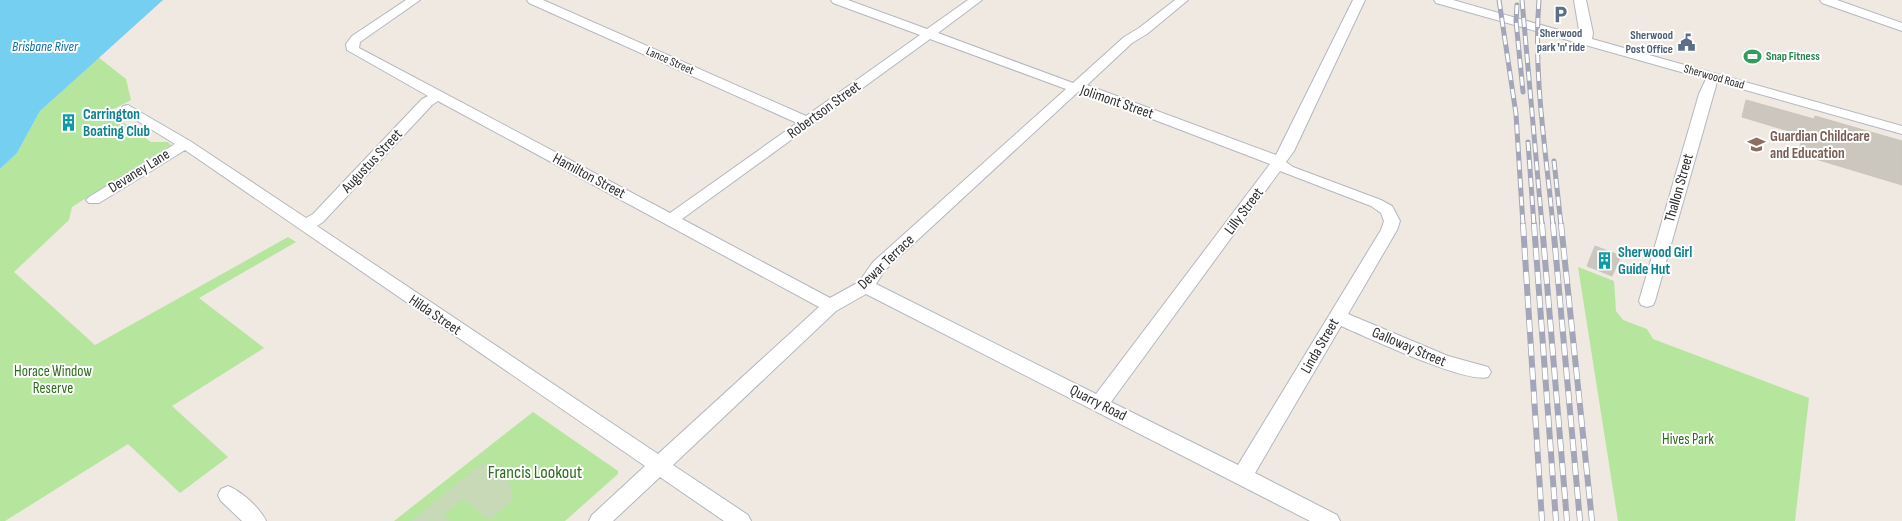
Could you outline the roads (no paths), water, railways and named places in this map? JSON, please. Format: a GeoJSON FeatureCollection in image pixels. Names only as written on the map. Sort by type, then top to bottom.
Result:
{"type":"FeatureCollection","features":[{"type":"Feature","properties":{"kind":"street","name":"Hamilton Street"},"geometry":{"type":"LineString","coordinates":[[414,0],[359,36],[351,48],[830,305]]}},
{"type":"Feature","properties":{"kind":"street","name":"Lance Street"},"geometry":{"type":"LineString","coordinates":[[533,0],[807,122]]}},
{"type":"Feature","properties":{"kind":"street","name":"Jolimont Street"},"geometry":{"type":"LineString","coordinates":[[837,0],[1271,158],[1288,170],[1376,203],[1390,214]]}},
{"type":"Feature","properties":{"kind":"street","name":"Robertson Street"},"geometry":{"type":"LineString","coordinates":[[671,220],[976,0]]}},
{"type":"Feature","properties":{"kind":"street","name":"Dewar Terrace"},"geometry":{"type":"LineString","coordinates":[[599,521],[819,318],[830,305],[865,286],[877,268],[1128,40],[1164,0]]}},
{"type":"Feature","properties":{"kind":"street","name":"Dewar Terrace"},"geometry":{"type":"LineString","coordinates":[[1128,40],[1143,31],[1182,0]]}},
{"type":"Feature","properties":{"kind":"street","name":"Lilly Street"},"geometry":{"type":"LineString","coordinates":[[1099,404],[1279,164],[1293,142],[1359,0]]}},
{"type":"Feature","properties":{"kind":"street","name":"Sherwood Road"},"geometry":{"type":"LineString","coordinates":[[1440,0],[1455,2],[1584,41],[1902,130]]}},
{"type":"Feature","properties":{"kind":"street"},"geometry":{"type":"LineString","coordinates":[[1580,0],[1587,30],[1584,41]]}},
{"type":"Feature","properties":{"kind":"street"},"geometry":{"type":"LineString","coordinates":[[1826,0],[1902,27]]}},
{"type":"Feature","properties":{"kind":"street","name":"Thallon Street"},"geometry":{"type":"LineString","coordinates":[[1647,300],[1706,94],[1713,77]]}},
{"type":"Feature","properties":{"kind":"street","name":"Augustus Street"},"geometry":{"type":"LineString","coordinates":[[305,226],[316,219],[427,102],[438,95]]}},
{"type":"Feature","properties":{"kind":"street","name":"Hilda Street"},"geometry":{"type":"LineString","coordinates":[[128,109],[185,144],[741,521]]}},
{"type":"Feature","properties":{"kind":"street","name":"Devaney Lane"},"geometry":{"type":"LineString","coordinates":[[94,200],[185,144]]}},
{"type":"Feature","properties":{"kind":"street","name":"Linda Street"},"geometry":{"type":"LineString","coordinates":[[1242,476],[1389,230],[1392,221],[1390,214]]}},
{"type":"Feature","properties":{"kind":"street","name":"Quarry Road"},"geometry":{"type":"LineString","coordinates":[[865,286],[1330,521]]}},
{"type":"Feature","properties":{"kind":"street","name":"Galloway Street"},"geometry":{"type":"LineString","coordinates":[[1337,317],[1444,362],[1482,372]]}},
{"type":"Feature","properties":{"kind":"street"},"geometry":{"type":"LineString","coordinates":[[228,495],[251,520]]}},
{"type":"Feature","properties":{"kind":"water","name":"Brisbane River"},"geometry":{"type":"Polygon","coordinates":[[[0,0],[163,0],[40,111],[17,153],[0,169],[0,0]]]}},
{"type":"Feature","properties":{"kind":"railway"},"geometry":{"type":"LineString","coordinates":[[1499,0],[1516,114],[1523,225]]}},
{"type":"Feature","properties":{"kind":"railway"},"geometry":{"type":"LineString","coordinates":[[1522,0],[1542,225]]}},
{"type":"Feature","properties":{"kind":"railway"},"geometry":{"type":"LineString","coordinates":[[1539,0],[1539,84],[1553,225]]}},
{"type":"Feature","properties":{"kind":"railway"},"geometry":{"type":"LineString","coordinates":[[1517,5],[1516,21],[1523,92]]}},
{"type":"Feature","properties":{"kind":"railway"},"geometry":{"type":"LineString","coordinates":[[1528,142],[1534,225]]}},
{"type":"Feature","properties":{"kind":"railway"},"geometry":{"type":"LineString","coordinates":[[1554,161],[1561,225]]}},
{"type":"Feature","properties":{"kind":"railway"},"geometry":{"type":"LineString","coordinates":[[1523,224],[1542,521]]}},
{"type":"Feature","properties":{"kind":"railway"},"geometry":{"type":"LineString","coordinates":[[1534,224],[1556,521]]}},
{"type":"Feature","properties":{"kind":"railway"},"geometry":{"type":"LineString","coordinates":[[1542,224],[1567,521]]}},
{"type":"Feature","properties":{"kind":"railway"},"geometry":{"type":"LineString","coordinates":[[1553,224],[1580,521]]}},
{"type":"Feature","properties":{"kind":"railway"},"geometry":{"type":"LineString","coordinates":[[1561,224],[1592,521]]}},
{"type":"Feature","properties":{"kind":"place","name":"Sherwood park 'n' ride"},"geometry":{"type":"Point","coordinates":[1561,14]}},
{"type":"Feature","properties":{"kind":"place","name":"Sherwood Post Office"},"geometry":{"type":"Point","coordinates":[1687,42]}},
{"type":"Feature","properties":{"kind":"place","name":"Snap Fitness"},"geometry":{"type":"Point","coordinates":[1752,56]}},
{"type":"Feature","properties":{"kind":"place","name":"Carrington Boating Club"},"geometry":{"type":"Point","coordinates":[69,123]}},
{"type":"Feature","properties":{"kind":"place","name":"Guardian Childcare and Education"},"geometry":{"type":"Point","coordinates":[1756,145]}},
{"type":"Feature","properties":{"kind":"place","name":"Sherwood Girl Guide Hut"},"geometry":{"type":"Point","coordinates":[1604,261]}},
{"type":"Feature","properties":{"kind":"park label","name":"Horace Window Reserve"},"geometry":{"type":"Point","coordinates":[53,380]}},
{"type":"Feature","properties":{"kind":"park label","name":"Hives Park"},"geometry":{"type":"Point","coordinates":[1688,439]}},
{"type":"Feature","properties":{"kind":"park label","name":"Francis Lookout"},"geometry":{"type":"Point","coordinates":[535,472]}}]}
